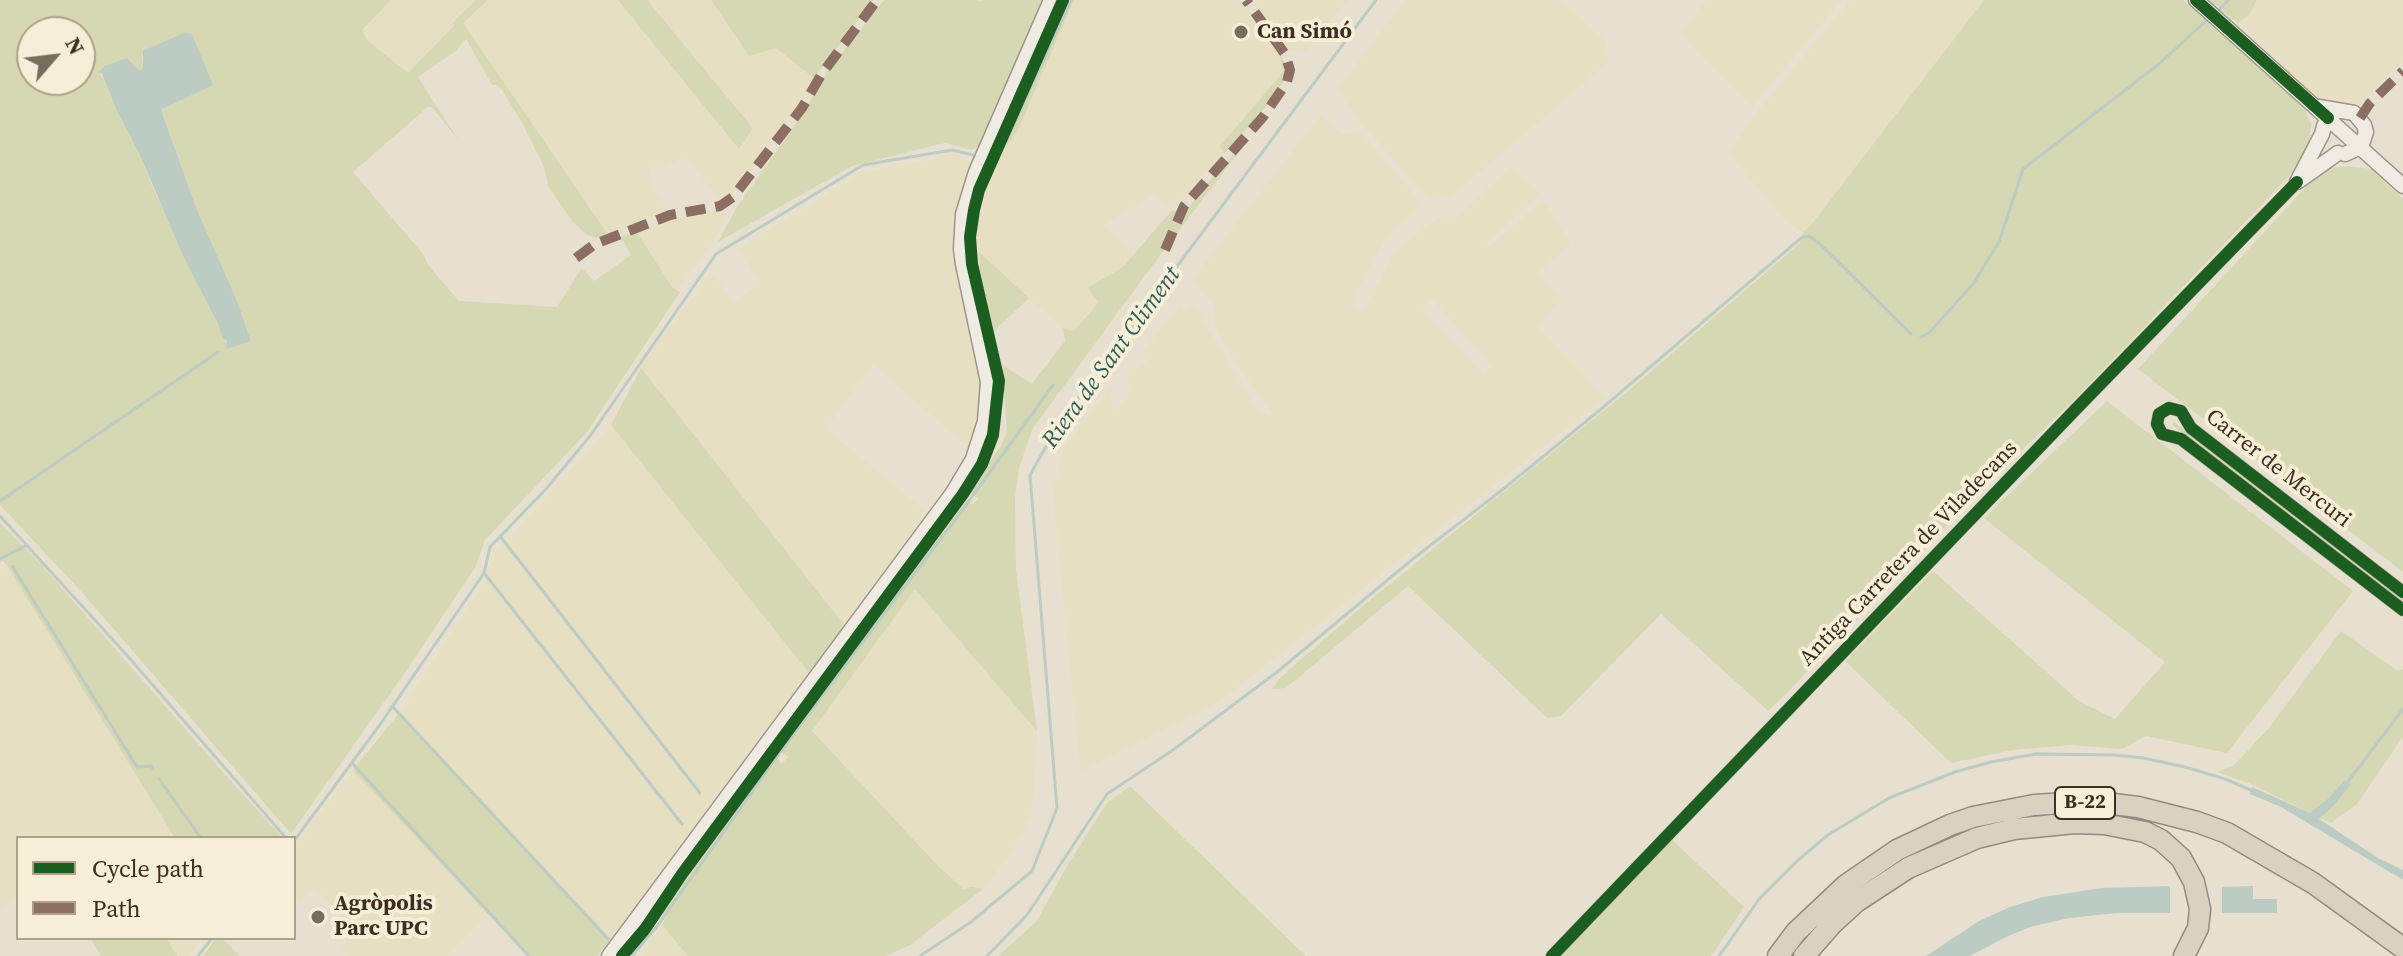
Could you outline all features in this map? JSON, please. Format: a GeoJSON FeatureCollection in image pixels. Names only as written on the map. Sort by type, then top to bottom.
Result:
{"type":"FeatureCollection","features":[{"type":"Feature","properties":{"kind":"highway","name":"B-22"},"geometry":{"type":"LineString","coordinates":[[1778,956],[1796,932],[1829,900],[1863,872],[1897,850],[1973,817],[2034,805],[2067,803],[2138,807],[2227,833],[2313,883],[2403,948]]}},
{"type":"Feature","properties":{"kind":"highway"},"geometry":{"type":"LineString","coordinates":[[1804,956],[1856,902],[1908,868],[1977,838],[2014,829],[2075,823],[2104,824],[2145,832],[2161,840],[2181,858],[2194,882],[2200,909],[2198,928],[2184,956]]}},
{"type":"Feature","properties":{"kind":"main road"},"geometry":{"type":"LineString","coordinates":[[609,956],[952,494],[973,459],[985,421],[988,382],[963,264],[963,214],[976,172],[1051,0]]}},
{"type":"Feature","properties":{"kind":"main road"},"geometry":{"type":"LineString","coordinates":[[2196,0],[2316,107],[2334,115],[2361,147],[2403,186]]}},
{"type":"Feature","properties":{"kind":"main road"},"geometry":{"type":"LineString","coordinates":[[2334,115],[2354,113],[2366,132],[2361,147]]}},
{"type":"Feature","properties":{"kind":"main road"},"geometry":{"type":"LineString","coordinates":[[2297,182],[2334,115]]}},
{"type":"Feature","properties":{"kind":"main road"},"geometry":{"type":"LineString","coordinates":[[2322,134],[2326,144],[2342,154],[2375,160]]}},
{"type":"Feature","properties":{"kind":"main road"},"geometry":{"type":"LineString","coordinates":[[2297,182],[2342,154],[2361,147]]}},
{"type":"Feature","properties":{"kind":"street","name":"Antiga Carretera de Viladecans"},"geometry":{"type":"LineString","coordinates":[[1552,956],[2297,182]]}},
{"type":"Feature","properties":{"kind":"street","name":"Carrer de Mercuri"},"geometry":{"type":"LineString","coordinates":[[2403,592],[2191,428],[2181,411],[2169,408],[2159,414],[2157,424],[2162,434],[2181,439],[2403,610]]}},
{"type":"Feature","properties":{"kind":"shaded area"},"geometry":{"type":"Polygon","coordinates":[[[391,0],[476,0],[408,74],[368,41],[362,30],[391,0]]]}},
{"type":"Feature","properties":{"kind":"shaded area"},"geometry":{"type":"Polygon","coordinates":[[[488,0],[619,0],[753,127],[647,0],[711,0],[749,56],[776,47],[814,78],[802,100],[729,197],[720,202],[686,156],[663,168],[660,164],[650,169],[649,176],[668,211],[607,233],[462,23],[488,0]]]}},
{"type":"Feature","properties":{"kind":"shaded area"},"geometry":{"type":"Polygon","coordinates":[[[1074,0],[1241,0],[1277,47],[1284,71],[1220,146],[1224,154],[1172,210],[1155,194],[1103,225],[1134,254],[1123,267],[1088,287],[1099,301],[1074,331],[1063,329],[979,252],[978,211],[999,151],[1018,130],[1074,0]]]}},
{"type":"Feature","properties":{"kind":"shaded area"},"geometry":{"type":"Polygon","coordinates":[[[1253,0],[1348,0],[1306,51],[1296,51],[1289,49],[1253,0]]]}},
{"type":"Feature","properties":{"kind":"shaded area"},"geometry":{"type":"Polygon","coordinates":[[[1405,0],[1560,0],[1605,41],[1609,62],[1452,196],[1429,197],[1357,118],[1337,89],[1405,0]]]}},
{"type":"Feature","properties":{"kind":"shaded area"},"geometry":{"type":"Polygon","coordinates":[[[1706,0],[1842,0],[1752,107],[1680,34],[1706,0]]]}},
{"type":"Feature","properties":{"kind":"shaded area"},"geometry":{"type":"Polygon","coordinates":[[[1850,0],[1984,0],[1803,232],[1789,225],[1728,153],[1753,117],[1850,0]]]}},
{"type":"Feature","properties":{"kind":"shaded area"},"geometry":{"type":"Polygon","coordinates":[[[2257,0],[2403,0],[2403,62],[2358,104],[2330,104],[2315,97],[2238,23],[2249,15],[2257,0]]]}},
{"type":"Feature","properties":{"kind":"shaded area"},"geometry":{"type":"Polygon","coordinates":[[[184,33],[192,34],[213,85],[162,109],[162,112],[197,210],[238,303],[251,341],[226,349],[227,341],[185,260],[139,153],[102,74],[98,72],[127,58],[139,71],[143,68],[143,51],[184,33]]]}},
{"type":"Feature","properties":{"kind":"shaded area"},"geometry":{"type":"Polygon","coordinates":[[[1321,115],[1342,134],[1362,133],[1422,204],[1385,239],[1351,303],[1362,313],[1393,255],[1440,217],[1458,217],[1511,166],[1540,194],[1486,244],[1489,247],[1543,200],[1571,244],[1538,273],[1562,299],[1538,327],[1605,398],[1224,698],[1080,771],[1053,494],[1062,452],[1111,387],[1112,410],[1126,402],[1129,390],[1127,368],[1135,369],[1147,363],[1142,353],[1181,303],[1185,310],[1194,305],[1257,409],[1270,416],[1272,412],[1237,365],[1214,324],[1215,308],[1192,279],[1321,115]],[[1431,298],[1422,310],[1484,374],[1492,366],[1431,298]]]}},
{"type":"Feature","properties":{"kind":"shaded area"},"geometry":{"type":"Polygon","coordinates":[[[953,155],[974,161],[958,269],[981,379],[980,405],[973,437],[969,448],[873,364],[826,429],[928,513],[845,626],[641,368],[711,272],[734,302],[759,284],[738,248],[856,176],[953,155]]]}},
{"type":"Feature","properties":{"kind":"shaded area"},"geometry":{"type":"Polygon","coordinates":[[[729,210],[713,243],[677,290],[672,287],[636,231],[698,213],[729,210]]]}},
{"type":"Feature","properties":{"kind":"shaded area"},"geometry":{"type":"Polygon","coordinates":[[[611,425],[809,673],[611,939],[400,712],[484,582],[494,550],[508,539],[611,425]]]}},
{"type":"Feature","properties":{"kind":"shaded area"},"geometry":{"type":"Polygon","coordinates":[[[7,565],[174,836],[16,836],[16,899],[0,909],[0,570],[7,565]]]}},
{"type":"Feature","properties":{"kind":"shaded area"},"geometry":{"type":"Polygon","coordinates":[[[915,589],[1037,731],[1031,817],[1009,856],[983,889],[965,889],[939,867],[812,731],[915,589]]]}},
{"type":"Feature","properties":{"kind":"shaded area"},"geometry":{"type":"Polygon","coordinates":[[[353,770],[488,915],[447,956],[347,956],[339,948],[356,931],[315,888],[300,902],[296,898],[296,845],[353,770]]]}},
{"type":"Feature","properties":{"kind":"shaded area"},"geometry":{"type":"Polygon","coordinates":[[[2345,780],[2351,784],[2319,819],[2378,858],[2403,870],[2403,880],[2281,807],[2250,794],[2252,787],[2310,813],[2345,780]]]}},
{"type":"Feature","properties":{"kind":"shaded area"},"geometry":{"type":"Polygon","coordinates":[[[2170,886],[2170,913],[2117,913],[2069,918],[2030,927],[1970,956],[1926,956],[1979,921],[2043,897],[2102,888],[2170,886]]]}},
{"type":"Feature","properties":{"kind":"shaded area"},"geometry":{"type":"Polygon","coordinates":[[[2253,886],[2253,899],[2277,899],[2277,913],[2222,913],[2222,887],[2253,886]]]}},
{"type":"Feature","properties":{"kind":"shaded area"},"geometry":{"type":"Polygon","coordinates":[[[662,925],[688,956],[641,956],[662,925]]]}},
{"type":"Feature","properties":{"kind":"shaded area"},"geometry":{"type":"Polygon","coordinates":[[[167,940],[200,940],[188,956],[177,956],[167,940]]]}},
{"type":"Feature","properties":{"kind":"green space"},"geometry":{"type":"Polygon","coordinates":[[[0,0],[391,0],[362,30],[368,41],[408,73],[476,0],[488,0],[463,23],[607,233],[597,238],[587,235],[573,222],[548,186],[545,169],[521,121],[502,90],[492,85],[466,39],[456,51],[418,77],[459,141],[432,107],[428,107],[353,172],[459,301],[557,307],[582,268],[594,281],[631,255],[621,237],[636,231],[672,287],[680,292],[587,432],[485,540],[475,568],[291,834],[79,589],[0,505],[0,0]],[[142,54],[143,68],[138,71],[101,74],[185,260],[227,342],[226,349],[251,340],[197,210],[142,54]]]}},
{"type":"Feature","properties":{"kind":"green space"},"geometry":{"type":"Polygon","coordinates":[[[618,0],[647,0],[753,128],[739,149],[618,0]]]}},
{"type":"Feature","properties":{"kind":"green space"},"geometry":{"type":"Polygon","coordinates":[[[711,0],[873,0],[814,78],[776,48],[749,56],[711,0]]]}},
{"type":"Feature","properties":{"kind":"green space"},"geometry":{"type":"Polygon","coordinates":[[[884,0],[1044,0],[981,145],[972,150],[945,143],[852,166],[718,242],[737,207],[805,111],[826,73],[884,0]]]}},
{"type":"Feature","properties":{"kind":"green space"},"geometry":{"type":"Polygon","coordinates":[[[1065,0],[1074,0],[1018,130],[999,151],[1065,0]]]}},
{"type":"Feature","properties":{"kind":"green space"},"geometry":{"type":"Polygon","coordinates":[[[1984,0],[2183,0],[2304,108],[2311,124],[2309,146],[2294,171],[1786,694],[1768,711],[1661,614],[1561,716],[1547,718],[1408,586],[1286,688],[1272,689],[1281,677],[1364,605],[1633,387],[1800,243],[1803,232],[1984,0]]]}},
{"type":"Feature","properties":{"kind":"green space"},"geometry":{"type":"Polygon","coordinates":[[[2211,0],[2257,0],[2249,15],[2238,23],[2211,0]]]}},
{"type":"Feature","properties":{"kind":"green space"},"geometry":{"type":"Polygon","coordinates":[[[1277,47],[1289,73],[1270,102],[1224,154],[1220,146],[1284,71],[1277,47]]]}},
{"type":"Feature","properties":{"kind":"green space"},"geometry":{"type":"Polygon","coordinates":[[[1251,136],[1033,428],[1019,468],[1015,498],[1016,570],[1037,731],[915,589],[812,731],[939,867],[964,889],[983,889],[910,945],[886,956],[688,956],[662,925],[667,916],[661,913],[774,756],[781,765],[788,757],[778,749],[964,499],[972,504],[978,499],[969,491],[1001,446],[1007,431],[1002,365],[1032,384],[1065,341],[1063,329],[1074,331],[1099,302],[1087,288],[1123,267],[1172,210],[1184,215],[1205,185],[1251,136]]]}},
{"type":"Feature","properties":{"kind":"green space"},"geometry":{"type":"Polygon","coordinates":[[[2349,166],[2371,169],[2403,199],[2403,572],[2138,369],[2306,187],[2330,168],[2349,166]]]}},
{"type":"Feature","properties":{"kind":"green space"},"geometry":{"type":"Polygon","coordinates":[[[979,252],[1029,298],[994,331],[980,276],[979,252]]]}},
{"type":"Feature","properties":{"kind":"green space"},"geometry":{"type":"Polygon","coordinates":[[[641,368],[845,626],[809,673],[611,425],[641,368]]]}},
{"type":"Feature","properties":{"kind":"green space"},"geometry":{"type":"Polygon","coordinates":[[[2107,401],[2353,591],[2227,753],[2146,736],[2122,749],[2070,745],[2013,750],[1951,763],[1845,661],[1933,571],[2079,701],[2115,719],[2165,662],[1984,518],[2107,401]]]}},
{"type":"Feature","properties":{"kind":"green space"},"geometry":{"type":"Polygon","coordinates":[[[2174,422],[2403,598],[2403,603],[2172,425],[2174,422]]]}},
{"type":"Feature","properties":{"kind":"green space"},"geometry":{"type":"Polygon","coordinates":[[[0,523],[41,564],[280,835],[174,836],[8,567],[3,561],[0,563],[0,523]]]}},
{"type":"Feature","properties":{"kind":"green space"},"geometry":{"type":"Polygon","coordinates":[[[2341,631],[2398,671],[2403,669],[2403,737],[2357,804],[2331,823],[2251,784],[2217,772],[2234,765],[2269,728],[2341,631]]]}},
{"type":"Feature","properties":{"kind":"green space"},"geometry":{"type":"Polygon","coordinates":[[[400,712],[611,939],[597,956],[527,956],[353,770],[400,712]]]}},
{"type":"Feature","properties":{"kind":"green space"},"geometry":{"type":"Polygon","coordinates":[[[1130,786],[1306,956],[998,956],[1036,922],[1107,803],[1130,786]]]}},
{"type":"Feature","properties":{"kind":"green space"},"geometry":{"type":"Polygon","coordinates":[[[1672,840],[1744,907],[1711,956],[1560,956],[1672,840]]]}},
{"type":"Feature","properties":{"kind":"green space"},"geometry":{"type":"Polygon","coordinates":[[[167,940],[177,956],[101,956],[92,941],[167,940]]]}},
{"type":"Feature","properties":{"kind":"green space"},"geometry":{"type":"Polygon","coordinates":[[[215,940],[224,940],[240,956],[203,956],[215,940]]]}},
{"type":"Feature","properties":{"kind":"waterway"},"geometry":{"type":"LineString","coordinates":[[1005,143],[1071,0]]}},
{"type":"Feature","properties":{"kind":"waterway","name":"Riera de Sant Climent"},"geometry":{"type":"LineString","coordinates":[[920,956],[971,922],[1032,871],[1057,808],[1030,475],[1057,427],[1376,0]]}},
{"type":"Feature","properties":{"kind":"waterway"},"geometry":{"type":"LineString","coordinates":[[2219,9],[2229,0]]}},
{"type":"Feature","properties":{"kind":"waterway"},"geometry":{"type":"LineString","coordinates":[[1921,337],[1929,333],[1973,284],[1999,242],[2023,169],[2159,64],[2206,21]]}},
{"type":"Feature","properties":{"kind":"waterway"},"geometry":{"type":"LineString","coordinates":[[296,838],[379,726],[484,573],[490,547],[546,489],[590,436],[716,254],[863,165],[952,150],[973,155]]}},
{"type":"Feature","properties":{"kind":"waterway"},"geometry":{"type":"LineString","coordinates":[[987,956],[1027,915],[1107,794],[1173,750],[1277,672],[1600,410],[1801,238],[1809,236],[1820,244],[1911,334]]}},
{"type":"Feature","properties":{"kind":"waterway"},"geometry":{"type":"LineString","coordinates":[[0,501],[218,352]]}},
{"type":"Feature","properties":{"kind":"waterway"},"geometry":{"type":"LineString","coordinates":[[632,956],[658,925],[786,744],[1053,385]]}},
{"type":"Feature","properties":{"kind":"waterway"},"geometry":{"type":"LineString","coordinates":[[0,516],[284,836]]}},
{"type":"Feature","properties":{"kind":"waterway"},"geometry":{"type":"LineString","coordinates":[[500,536],[700,793]]}},
{"type":"Feature","properties":{"kind":"waterway"},"geometry":{"type":"LineString","coordinates":[[0,559],[27,545]]}},
{"type":"Feature","properties":{"kind":"waterway"},"geometry":{"type":"LineString","coordinates":[[12,566],[137,767],[152,766],[153,769]]}},
{"type":"Feature","properties":{"kind":"waterway"},"geometry":{"type":"LineString","coordinates":[[484,573],[682,824]]}},
{"type":"Feature","properties":{"kind":"waterway"},"geometry":{"type":"LineString","coordinates":[[392,706],[608,939]]}},
{"type":"Feature","properties":{"kind":"waterway"},"geometry":{"type":"LineString","coordinates":[[2347,783],[2403,709]]}},
{"type":"Feature","properties":{"kind":"waterway"},"geometry":{"type":"LineString","coordinates":[[1719,956],[1760,898],[1828,835],[1889,798],[1955,772],[2036,754],[2115,755],[2185,767],[2253,791]]}},
{"type":"Feature","properties":{"kind":"waterway"},"geometry":{"type":"LineString","coordinates":[[352,763],[529,956]]}},
{"type":"Feature","properties":{"kind":"waterway"},"geometry":{"type":"LineString","coordinates":[[159,779],[200,836]]}},
{"type":"Feature","properties":{"kind":"waterway"},"geometry":{"type":"LineString","coordinates":[[198,956],[210,940]]}},
{"type":"Feature","properties":{"kind":"marked path"},"geometry":{"type":"LineString","coordinates":[[576,258],[595,244],[670,215],[720,206],[733,197],[802,108],[821,75],[877,0]]}},
{"type":"Feature","properties":{"kind":"marked path"},"geometry":{"type":"LineString","coordinates":[[1165,250],[1184,206],[1263,117],[1287,82],[1290,70],[1285,54],[1246,0]]}},
{"type":"Feature","properties":{"kind":"marked path"},"geometry":{"type":"LineString","coordinates":[[2360,118],[2370,103],[2403,71]]}},
{"type":"Feature","properties":{"kind":"cycle path"},"geometry":{"type":"LineString","coordinates":[[622,956],[645,929],[982,464],[993,435],[999,381],[972,264],[970,237],[974,210],[979,190],[1063,0]]}},
{"type":"Feature","properties":{"kind":"cycle path"},"geometry":{"type":"LineString","coordinates":[[2196,0],[2328,118]]}},
{"type":"Feature","properties":{"kind":"cycle path"},"geometry":{"type":"LineString","coordinates":[[1552,956],[2297,182]]}},
{"type":"Feature","properties":{"kind":"cycle path"},"geometry":{"type":"LineString","coordinates":[[2403,592],[2191,428],[2181,411],[2169,408],[2159,414],[2157,424],[2162,434],[2181,439],[2403,610]]}},
{"type":"Feature","properties":{"kind":"place","name":"Can Simó"},"geometry":{"type":"Point","coordinates":[1241,32]}},
{"type":"Feature","properties":{"kind":"place","name":"Agròpolis Parc UPC"},"geometry":{"type":"Point","coordinates":[318,917]}}]}
